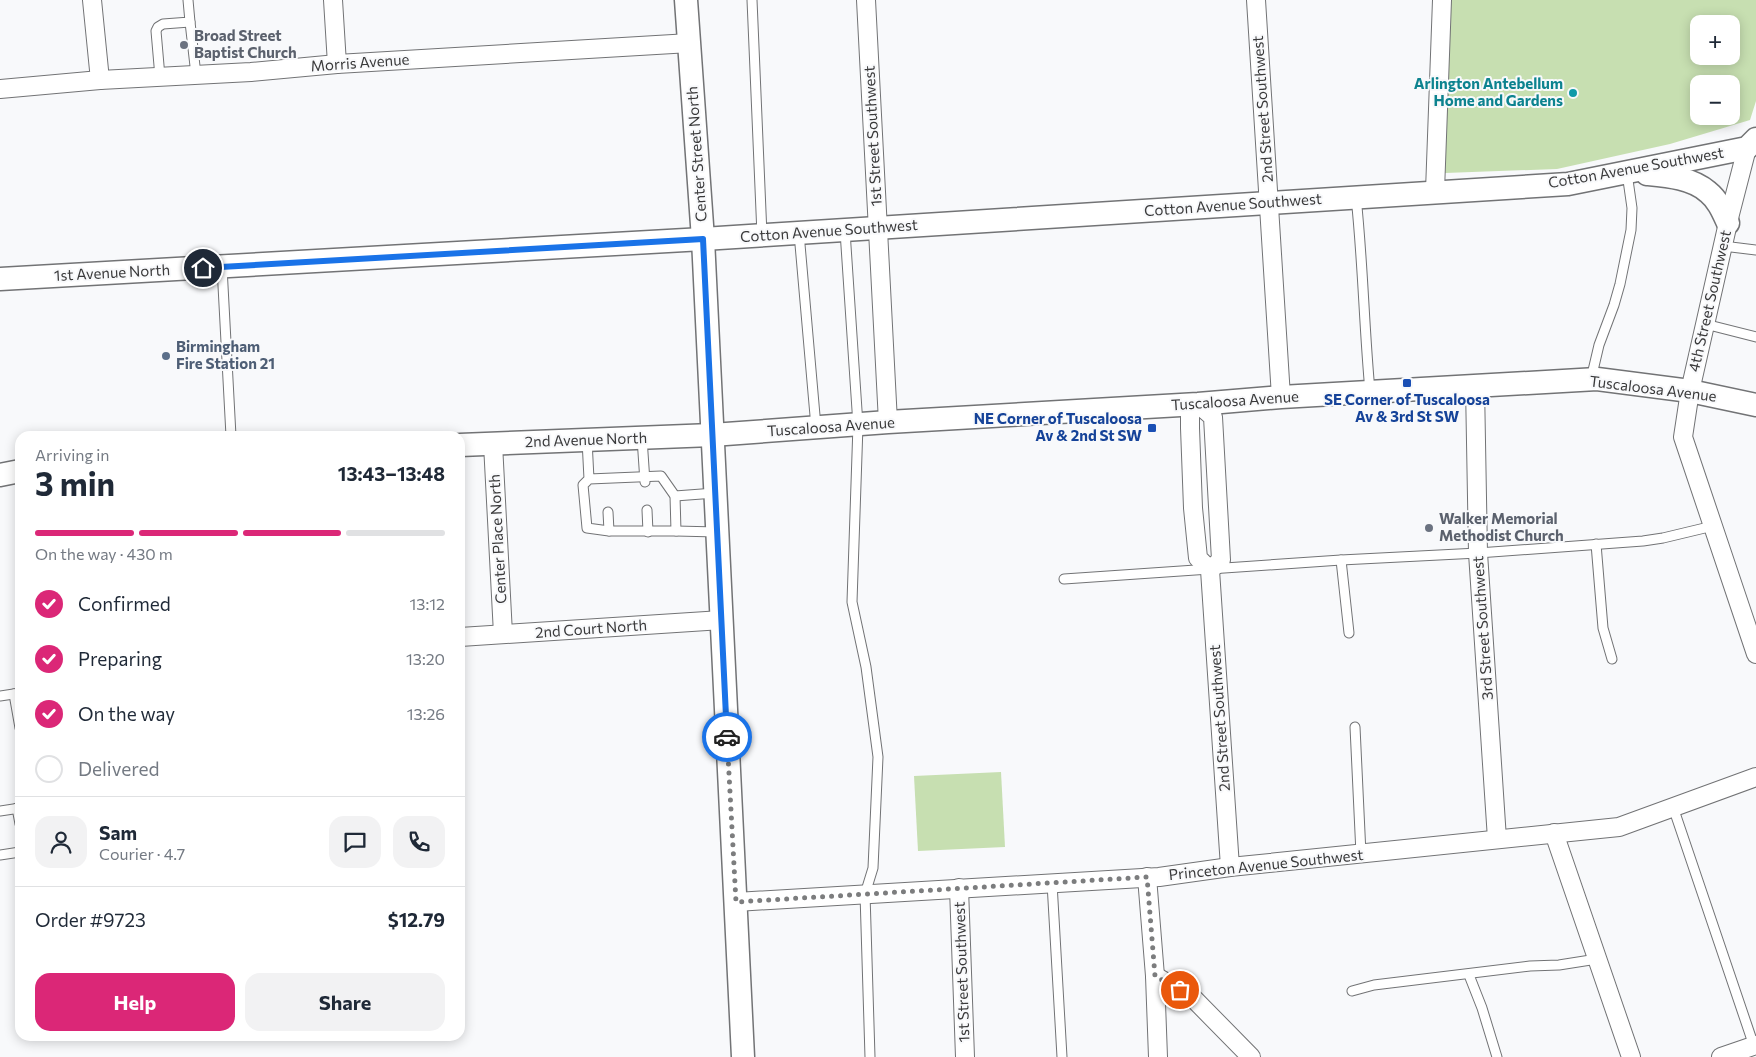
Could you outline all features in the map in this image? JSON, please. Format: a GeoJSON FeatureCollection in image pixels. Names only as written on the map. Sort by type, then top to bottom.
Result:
{"type":"FeatureCollection","features":[{"type":"Feature","properties":{"kind":"street"},"geometry":{"type":"LineString","coordinates":[[92,0],[100,80]]}},
{"type":"Feature","properties":{"kind":"street"},"geometry":{"type":"LineString","coordinates":[[334,0],[337,64]]}},
{"type":"Feature","properties":{"kind":"street","name":"Center Street North"},"geometry":{"type":"LineString","coordinates":[[686,0],[703,239],[742,1057]]}},
{"type":"Feature","properties":{"kind":"street","name":"1st Street Southwest"},"geometry":{"type":"LineString","coordinates":[[866,0],[888,422]]}},
{"type":"Feature","properties":{"kind":"street","name":"2nd Street Southwest"},"geometry":{"type":"LineString","coordinates":[[1256,0],[1281,397]]}},
{"type":"Feature","properties":{"kind":"street"},"geometry":{"type":"LineString","coordinates":[[1435,191],[1442,0]]}},
{"type":"Feature","properties":{"kind":"street","name":"Morris Avenue"},"geometry":{"type":"LineString","coordinates":[[0,89],[100,80],[337,64],[690,43]]}},
{"type":"Feature","properties":{"kind":"street","name":"Cotton Avenue Southwest"},"geometry":{"type":"LineString","coordinates":[[703,239],[1568,184],[1752,144]]}},
{"type":"Feature","properties":{"kind":"street","name":"4th Street Southwest"},"geometry":{"type":"LineString","coordinates":[[1752,144],[1728,222],[1690,391],[1683,437],[1756,654]]}},
{"type":"Feature","properties":{"kind":"street"},"geometry":{"type":"LineString","coordinates":[[1626,172],[1675,177],[1694,184],[1708,192],[1715,199],[1728,222]]}},
{"type":"Feature","properties":{"kind":"street","name":"1st Avenue North"},"geometry":{"type":"LineString","coordinates":[[0,279],[703,239]]}},
{"type":"Feature","properties":{"kind":"street","name":"Tuscaloosa Avenue"},"geometry":{"type":"LineString","coordinates":[[712,435],[888,422],[1590,379],[1690,391],[1756,405]]}},
{"type":"Feature","properties":{"kind":"street","name":"3rd Street Southwest"},"geometry":{"type":"LineString","coordinates":[[1475,386],[1478,553],[1497,839]]}},
{"type":"Feature","properties":{"kind":"street"},"geometry":{"type":"LineString","coordinates":[[1198,404],[1213,417],[1222,560],[1210,570]]}},
{"type":"Feature","properties":{"kind":"street","name":"2nd Street Southwest"},"geometry":{"type":"LineString","coordinates":[[1198,404],[1190,414],[1193,508],[1198,558],[1210,570],[1230,867]]}},
{"type":"Feature","properties":{"kind":"street","name":"2nd Avenue North"},"geometry":{"type":"LineString","coordinates":[[465,445],[712,435]]}},
{"type":"Feature","properties":{"kind":"street","name":"Center Place North"},"geometry":{"type":"LineString","coordinates":[[493,444],[503,634]]}},
{"type":"Feature","properties":{"kind":"street"},"geometry":{"type":"LineString","coordinates":[[0,475],[15,472]]}},
{"type":"Feature","properties":{"kind":"street","name":"2nd Court North"},"geometry":{"type":"LineString","coordinates":[[465,637],[722,620]]}},
{"type":"Feature","properties":{"kind":"street","name":"Princeton Avenue Southwest"},"geometry":{"type":"LineString","coordinates":[[736,902],[1147,877],[1619,827],[1756,777]]}},
{"type":"Feature","properties":{"kind":"street"},"geometry":{"type":"LineString","coordinates":[[1554,833],[1631,1057]]}},
{"type":"Feature","properties":{"kind":"street"},"geometry":{"type":"LineString","coordinates":[[1147,877],[1155,976],[1158,1057]]}},
{"type":"Feature","properties":{"kind":"street","name":"1st Street Southwest"},"geometry":{"type":"LineString","coordinates":[[958,888],[965,1057]]}},
{"type":"Feature","properties":{"kind":"street"},"geometry":{"type":"LineString","coordinates":[[1155,976],[1192,998],[1250,1057]]}},
{"type":"Feature","properties":{"kind":"street"},"geometry":{"type":"LineString","coordinates":[[1721,1057],[1755,1045]]}},
{"type":"Feature","properties":{"kind":"lane"},"geometry":{"type":"LineString","coordinates":[[188,0],[196,75]]}},
{"type":"Feature","properties":{"kind":"lane"},"geometry":{"type":"LineString","coordinates":[[752,0],[762,235]]}},
{"type":"Feature","properties":{"kind":"lane"},"geometry":{"type":"LineString","coordinates":[[160,77],[156,31],[158,26],[190,22]]}},
{"type":"Feature","properties":{"kind":"lane"},"geometry":{"type":"LineString","coordinates":[[1590,379],[1599,345],[1620,284],[1631,230],[1632,208],[1626,172]]}},
{"type":"Feature","properties":{"kind":"lane"},"geometry":{"type":"LineString","coordinates":[[1356,197],[1361,241],[1370,392]]}},
{"type":"Feature","properties":{"kind":"lane"},"geometry":{"type":"LineString","coordinates":[[845,230],[858,424],[852,602],[866,667],[878,757],[873,868],[865,894],[870,1057]]}},
{"type":"Feature","properties":{"kind":"lane"},"geometry":{"type":"LineString","coordinates":[[799,233],[816,428]]}},
{"type":"Feature","properties":{"kind":"lane"},"geometry":{"type":"LineString","coordinates":[[1723,246],[1756,250]]}},
{"type":"Feature","properties":{"kind":"lane"},"geometry":{"type":"LineString","coordinates":[[222,267],[232,431]]}},
{"type":"Feature","properties":{"kind":"lane"},"geometry":{"type":"LineString","coordinates":[[1706,324],[1756,337]]}},
{"type":"Feature","properties":{"kind":"lane"},"geometry":{"type":"LineString","coordinates":[[642,438],[645,479]]}},
{"type":"Feature","properties":{"kind":"lane"},"geometry":{"type":"LineString","coordinates":[[587,440],[589,479],[583,485],[587,528],[609,531],[717,532]]}},
{"type":"Feature","properties":{"kind":"lane"},"geometry":{"type":"LineString","coordinates":[[589,479],[606,482],[661,476],[675,496],[676,532]]}},
{"type":"Feature","properties":{"kind":"lane"},"geometry":{"type":"LineString","coordinates":[[675,496],[715,493]]}},
{"type":"Feature","properties":{"kind":"lane"},"geometry":{"type":"LineString","coordinates":[[647,510],[648,532]]}},
{"type":"Feature","properties":{"kind":"lane"},"geometry":{"type":"LineString","coordinates":[[608,512],[609,531]]}},
{"type":"Feature","properties":{"kind":"lane"},"geometry":{"type":"LineString","coordinates":[[1064,579],[1341,560],[1478,553],[1650,540],[1713,526]]}},
{"type":"Feature","properties":{"kind":"lane"},"geometry":{"type":"LineString","coordinates":[[1596,544],[1603,628],[1612,659]]}},
{"type":"Feature","properties":{"kind":"lane"},"geometry":{"type":"LineString","coordinates":[[1341,560],[1348,633]]}},
{"type":"Feature","properties":{"kind":"lane"},"geometry":{"type":"LineString","coordinates":[[0,696],[15,694]]}},
{"type":"Feature","properties":{"kind":"lane"},"geometry":{"type":"LineString","coordinates":[[1355,727],[1361,854]]}},
{"type":"Feature","properties":{"kind":"lane"},"geometry":{"type":"LineString","coordinates":[[1673,807],[1755,1045]]}},
{"type":"Feature","properties":{"kind":"lane"},"geometry":{"type":"LineString","coordinates":[[0,811],[15,809]]}},
{"type":"Feature","properties":{"kind":"lane"},"geometry":{"type":"LineString","coordinates":[[0,855],[15,853]]}},
{"type":"Feature","properties":{"kind":"lane"},"geometry":{"type":"LineString","coordinates":[[1052,883],[1062,1057]]}},
{"type":"Feature","properties":{"kind":"lane"},"geometry":{"type":"LineString","coordinates":[[1352,991],[1374,986],[1597,959]]}},
{"type":"Feature","properties":{"kind":"lane"},"geometry":{"type":"LineString","coordinates":[[1469,975],[1482,1008],[1497,1057]]}},
{"type":"Feature","properties":{"kind":"green space","name":"Arlington Antebellum Home and Gardens"},"geometry":{"type":"Polygon","coordinates":[[[1450,0],[1756,0],[1756,101],[1750,120],[1740,123],[1740,75],[1690,75],[1690,125],[1733,125],[1670,144],[1557,169],[1445,173],[1450,0]]]}},
{"type":"Feature","properties":{"kind":"green space"},"geometry":{"type":"Polygon","coordinates":[[[1001,772],[1005,847],[918,851],[914,776],[1001,772]]]}},
{"type":"Feature","properties":{"kind":"way so far"},"geometry":{"type":"LineString","coordinates":[[727,737],[736,902],[1147,877],[1148,908],[1155,976],[1180,990]]}},
{"type":"Feature","properties":{"kind":"place","name":"Broad Street Baptist Church"},"geometry":{"type":"Point","coordinates":[184,45]}},
{"type":"Feature","properties":{"kind":"place","name":"Arlington Antebellum Home and Gardens"},"geometry":{"type":"Point","coordinates":[1573,93]}},
{"type":"Feature","properties":{"kind":"place","name":"Birmingham Fire Station 21"},"geometry":{"type":"Point","coordinates":[166,356]}},
{"type":"Feature","properties":{"kind":"place","name":"SE Corner of Tuscaloosa Av & 3rd St SW"},"geometry":{"type":"Point","coordinates":[1407,383]}},
{"type":"Feature","properties":{"kind":"place","name":"NE Corner of Tuscaloosa Av & 2nd St SW"},"geometry":{"type":"Point","coordinates":[1152,428]}},
{"type":"Feature","properties":{"kind":"place","name":"Walker Memorial Methodist Church"},"geometry":{"type":"Point","coordinates":[1429,528]}},
{"type":"Feature","properties":{"kind":"route"},"geometry":{"type":"LineString","coordinates":[[203,268],[703,239],[727,737]]}}]}
